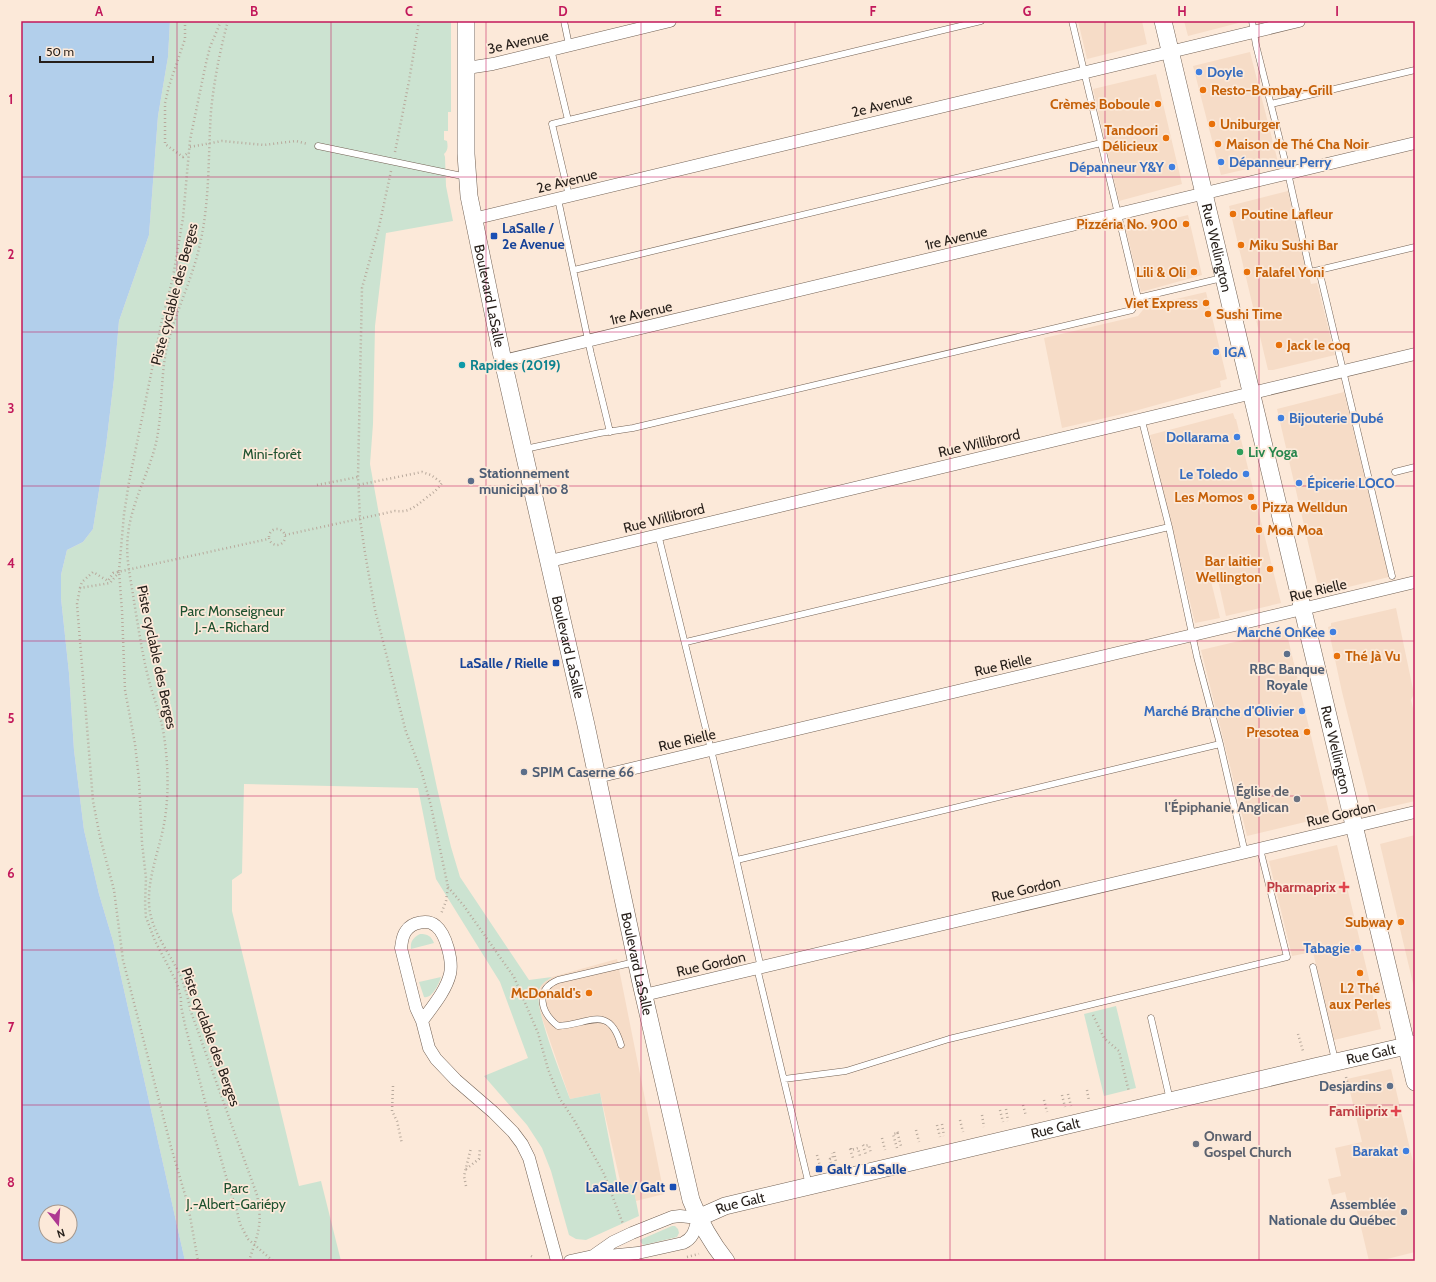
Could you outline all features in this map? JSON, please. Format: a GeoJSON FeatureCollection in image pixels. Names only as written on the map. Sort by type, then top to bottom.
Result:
{"type":"FeatureCollection","features":[{"type":"Feature","properties":{"kind":"main road","name":"Boulevard LaSalle"},"geometry":{"type":"LineString","coordinates":[[466,21],[468,196],[550,561],[644,995],[691,1200],[698,1218],[709,1238],[726,1261]]}},
{"type":"Feature","properties":{"kind":"main road","name":"Rue Wellington"},"geometry":{"type":"LineString","coordinates":[[1163,21],[1354,827],[1411,1045],[1415,1082]]}},
{"type":"Feature","properties":{"kind":"main road","name":"Rue Galt"},"geometry":{"type":"LineString","coordinates":[[698,1218],[725,1206],[1411,1045]]}},
{"type":"Feature","properties":{"kind":"street","name":"3e Avenue"},"geometry":{"type":"LineString","coordinates":[[467,68],[493,64],[670,21]]}},
{"type":"Feature","properties":{"kind":"street","name":"2e Avenue"},"geometry":{"type":"LineString","coordinates":[[473,219],[1170,52],[1253,26],[1298,21]]}},
{"type":"Feature","properties":{"kind":"street","name":"1re Avenue"},"geometry":{"type":"LineString","coordinates":[[504,361],[1415,143]]}},
{"type":"Feature","properties":{"kind":"street","name":"Rue Willibrord"},"geometry":{"type":"LineString","coordinates":[[550,561],[1415,354]]}},
{"type":"Feature","properties":{"kind":"street","name":"Rue Rielle"},"geometry":{"type":"LineString","coordinates":[[597,777],[1415,582]]}},
{"type":"Feature","properties":{"kind":"street","name":"Rue Gordon"},"geometry":{"type":"LineString","coordinates":[[644,995],[1415,812]]}},
{"type":"Feature","properties":{"kind":"street"},"geometry":{"type":"LineString","coordinates":[[422,1021],[443,990],[450,976],[452,966],[442,932],[436,925],[428,922],[417,923],[406,930],[402,938],[401,948],[416,1008],[422,1021],[429,1048],[436,1059],[456,1080],[498,1117],[513,1132],[522,1144],[529,1158],[556,1261]]}},
{"type":"Feature","properties":{"kind":"street","name":"Rue Galt"},"geometry":{"type":"LineString","coordinates":[[570,1261],[593,1256],[624,1255],[683,1243],[688,1241],[694,1233],[698,1218],[680,1216],[672,1217],[632,1233],[614,1242],[593,1256]]}},
{"type":"Feature","properties":{"kind":"lane"},"geometry":{"type":"LineString","coordinates":[[564,21],[569,45]]}},
{"type":"Feature","properties":{"kind":"lane"},"geometry":{"type":"LineString","coordinates":[[610,432],[588,340],[574,270],[552,124],[981,21]]}},
{"type":"Feature","properties":{"kind":"lane"},"geometry":{"type":"LineString","coordinates":[[524,450],[633,428],[1132,310],[1138,298],[1072,21]]}},
{"type":"Feature","properties":{"kind":"lane"},"geometry":{"type":"LineString","coordinates":[[1253,26],[1310,272],[1415,247]]}},
{"type":"Feature","properties":{"kind":"lane"},"geometry":{"type":"LineString","coordinates":[[551,49],[568,120]]}},
{"type":"Feature","properties":{"kind":"lane"},"geometry":{"type":"LineString","coordinates":[[1271,104],[1415,70]]}},
{"type":"Feature","properties":{"kind":"lane"},"geometry":{"type":"LineString","coordinates":[[574,270],[1101,143]]}},
{"type":"Feature","properties":{"kind":"lane"},"geometry":{"type":"LineString","coordinates":[[318,146],[467,177]]}},
{"type":"Feature","properties":{"kind":"lane"},"geometry":{"type":"LineString","coordinates":[[1319,270],[1342,372],[1392,576]]}},
{"type":"Feature","properties":{"kind":"lane"},"geometry":{"type":"LineString","coordinates":[[1138,298],[1224,278]]}},
{"type":"Feature","properties":{"kind":"lane"},"geometry":{"type":"LineString","coordinates":[[1142,420],[1169,527],[1192,635],[1206,695],[1220,744],[1245,853]]}},
{"type":"Feature","properties":{"kind":"lane"},"geometry":{"type":"LineString","coordinates":[[1395,472],[1415,467]]}},
{"type":"Feature","properties":{"kind":"lane"},"geometry":{"type":"LineString","coordinates":[[686,642],[1169,527]]}},
{"type":"Feature","properties":{"kind":"lane"},"geometry":{"type":"LineString","coordinates":[[658,534],[686,642],[737,860],[759,968],[810,1186]]}},
{"type":"Feature","properties":{"kind":"lane"},"geometry":{"type":"LineString","coordinates":[[737,860],[1220,744]]}},
{"type":"Feature","properties":{"kind":"lane"},"geometry":{"type":"LineString","coordinates":[[784,1079],[846,1071],[949,1039],[1287,957],[1260,849]]}},
{"type":"Feature","properties":{"kind":"lane"},"geometry":{"type":"LineString","coordinates":[[621,1045],[617,1032],[604,1020],[596,1018],[558,1026],[550,1020],[546,1014],[543,993],[546,988],[558,980],[637,962]]}},
{"type":"Feature","properties":{"kind":"lane"},"geometry":{"type":"LineString","coordinates":[[1313,966],[1336,1062]]}},
{"type":"Feature","properties":{"kind":"lane"},"geometry":{"type":"LineString","coordinates":[[1151,1018],[1171,1101]]}},
{"type":"Feature","properties":{"kind":"path"},"geometry":{"type":"LineString","coordinates":[[185,21],[185,39],[169,86],[166,103],[165,144],[183,157],[189,152]]}},
{"type":"Feature","properties":{"kind":"path"},"geometry":{"type":"LineString","coordinates":[[221,21],[210,47],[206,63],[189,152],[184,218],[173,277],[161,325],[129,482],[124,514],[119,572],[125,690],[135,744],[139,780],[142,842],[146,878],[144,904],[146,917],[155,942],[178,984],[182,998],[181,1006],[184,1025],[240,1224],[248,1239],[273,1261]]}},
{"type":"Feature","properties":{"kind":"path","name":"Piste cyclable des Berges"},"geometry":{"type":"LineString","coordinates":[[228,21],[221,47],[211,111],[208,198],[200,244],[166,350],[162,373],[158,433],[154,450],[138,492],[131,516],[128,536],[129,569],[148,678],[162,725],[168,780],[165,817],[150,891],[151,916],[157,933],[183,981],[192,1012],[252,1176],[261,1221],[259,1233],[248,1261]]}},
{"type":"Feature","properties":{"kind":"path"},"geometry":{"type":"LineString","coordinates":[[419,21],[393,162],[379,227],[362,288],[358,485],[360,519],[375,610],[406,732],[422,773],[431,806],[448,887],[446,901],[436,925]]}},
{"type":"Feature","properties":{"kind":"path"},"geometry":{"type":"LineString","coordinates":[[190,147],[222,141],[264,145],[296,141]]}},
{"type":"Feature","properties":{"kind":"path"},"geometry":{"type":"LineString","coordinates":[[285,535],[395,511],[402,512],[417,506],[426,498],[435,493],[442,483],[431,474],[422,472],[358,485]]}},
{"type":"Feature","properties":{"kind":"path"},"geometry":{"type":"LineString","coordinates":[[317,485],[358,477]]}},
{"type":"Feature","properties":{"kind":"path"},"geometry":{"type":"LineString","coordinates":[[268,539],[270,531],[275,529],[280,529],[285,535]]}},
{"type":"Feature","properties":{"kind":"path"},"geometry":{"type":"LineString","coordinates":[[268,539],[274,545],[280,544],[284,540],[285,535]]}},
{"type":"Feature","properties":{"kind":"path"},"geometry":{"type":"LineString","coordinates":[[198,1261],[188,1204],[171,1147],[123,960],[114,890],[100,837],[93,801],[77,604],[82,582],[93,572],[108,581],[113,573],[268,539]]}},
{"type":"Feature","properties":{"kind":"path"},"geometry":{"type":"LineString","coordinates":[[80,588],[110,583],[119,572]]}},
{"type":"Feature","properties":{"kind":"path"},"geometry":{"type":"LineString","coordinates":[[448,887],[464,906],[514,977],[538,1033],[548,1069],[560,1100],[574,1120],[604,1174],[625,1227]]}},
{"type":"Feature","properties":{"kind":"path"},"geometry":{"type":"LineString","coordinates":[[1088,1006],[1104,1038],[1119,1051],[1129,1092]]}},
{"type":"Feature","properties":{"kind":"path"},"geometry":{"type":"LineString","coordinates":[[1298,1034],[1303,1051]]}},
{"type":"Feature","properties":{"kind":"path"},"geometry":{"type":"LineString","coordinates":[[1346,1077],[1350,1092]]}},
{"type":"Feature","properties":{"kind":"path"},"geometry":{"type":"LineString","coordinates":[[393,1086],[392,1111],[397,1121],[402,1144]]}},
{"type":"Feature","properties":{"kind":"path"},"geometry":{"type":"LineString","coordinates":[[1087,1090],[1089,1101]]}},
{"type":"Feature","properties":{"kind":"path"},"geometry":{"type":"LineString","coordinates":[[1068,1094],[1071,1106]]}},
{"type":"Feature","properties":{"kind":"path"},"geometry":{"type":"LineString","coordinates":[[1062,1095],[1065,1107]]}},
{"type":"Feature","properties":{"kind":"path"},"geometry":{"type":"LineString","coordinates":[[1044,1100],[1047,1112]]}},
{"type":"Feature","properties":{"kind":"path"},"geometry":{"type":"LineString","coordinates":[[1023,1105],[1026,1116]]}},
{"type":"Feature","properties":{"kind":"path"},"geometry":{"type":"LineString","coordinates":[[1006,1109],[1008,1121]]}},
{"type":"Feature","properties":{"kind":"path"},"geometry":{"type":"LineString","coordinates":[[1000,1110],[1003,1122]]}},
{"type":"Feature","properties":{"kind":"path"},"geometry":{"type":"LineString","coordinates":[[982,1114],[984,1127]]}},
{"type":"Feature","properties":{"kind":"path"},"geometry":{"type":"LineString","coordinates":[[960,1120],[963,1132]]}},
{"type":"Feature","properties":{"kind":"path"},"geometry":{"type":"LineString","coordinates":[[942,1124],[944,1136]]}},
{"type":"Feature","properties":{"kind":"path"},"geometry":{"type":"LineString","coordinates":[[938,1125],[940,1137]]}},
{"type":"Feature","properties":{"kind":"path"},"geometry":{"type":"LineString","coordinates":[[916,1130],[919,1142]]}},
{"type":"Feature","properties":{"kind":"path"},"geometry":{"type":"LineString","coordinates":[[897,1148],[893,1134],[898,1133],[897,1131],[901,1146]]}},
{"type":"Feature","properties":{"kind":"path"},"geometry":{"type":"LineString","coordinates":[[882,1138],[885,1150]]}},
{"type":"Feature","properties":{"kind":"path"},"geometry":{"type":"LineString","coordinates":[[866,1155],[863,1145],[869,1145],[871,1154]]}},
{"type":"Feature","properties":{"kind":"path"},"geometry":{"type":"LineString","coordinates":[[466,1186],[464,1176],[471,1148]]}},
{"type":"Feature","properties":{"kind":"path"},"geometry":{"type":"LineString","coordinates":[[466,1169],[479,1159],[480,1148]]}},
{"type":"Feature","properties":{"kind":"path"},"geometry":{"type":"LineString","coordinates":[[853,1158],[851,1149],[858,1148],[860,1156]]}},
{"type":"Feature","properties":{"kind":"path"},"geometry":{"type":"LineString","coordinates":[[831,1163],[830,1159],[833,1158],[833,1153],[836,1162]]}},
{"type":"Feature","properties":{"kind":"path"},"geometry":{"type":"LineString","coordinates":[[817,1155],[820,1166]]}},
{"type":"Feature","properties":{"kind":"shaded area"},"geometry":{"type":"Polygon","coordinates":[[[1078,21],[1142,21],[1147,44],[1087,59],[1078,21]]]}},
{"type":"Feature","properties":{"kind":"shaded area"},"geometry":{"type":"Polygon","coordinates":[[[1184,21],[1246,21],[1188,36],[1184,21]]]}},
{"type":"Feature","properties":{"kind":"shaded area"},"geometry":{"type":"Polygon","coordinates":[[[1250,52],[1278,162],[1221,175],[1193,66],[1250,52]]]}},
{"type":"Feature","properties":{"kind":"shaded area"},"geometry":{"type":"Polygon","coordinates":[[[1156,74],[1182,184],[1119,201],[1093,89],[1156,74]]]}},
{"type":"Feature","properties":{"kind":"shaded area"},"geometry":{"type":"Polygon","coordinates":[[[1288,191],[1311,284],[1317,283],[1335,355],[1268,370],[1229,206],[1288,191]]]}},
{"type":"Feature","properties":{"kind":"shaded area"},"geometry":{"type":"Polygon","coordinates":[[[1188,215],[1202,275],[1141,292],[1126,230],[1188,215]]]}},
{"type":"Feature","properties":{"kind":"shaded area"},"geometry":{"type":"Polygon","coordinates":[[[1206,292],[1227,379],[1220,381],[1221,387],[1131,412],[1062,428],[1044,338],[1138,316],[1146,306],[1206,292]]]}},
{"type":"Feature","properties":{"kind":"shaded area"},"geometry":{"type":"Polygon","coordinates":[[[1344,392],[1389,577],[1320,594],[1277,409],[1344,392]]]}},
{"type":"Feature","properties":{"kind":"shaded area"},"geometry":{"type":"Polygon","coordinates":[[[1233,413],[1236,419],[1281,603],[1226,616],[1216,571],[1209,573],[1220,618],[1195,623],[1150,435],[1233,413]]]}},
{"type":"Feature","properties":{"kind":"shaded area"},"geometry":{"type":"Polygon","coordinates":[[[1396,608],[1414,694],[1411,700],[1415,716],[1415,801],[1372,811],[1342,692],[1328,627],[1331,626],[1331,623],[1396,608]]]}},
{"type":"Feature","properties":{"kind":"shaded area"},"geometry":{"type":"Polygon","coordinates":[[[1286,630],[1330,816],[1247,836],[1201,650],[1286,630]]]}},
{"type":"Feature","properties":{"kind":"shaded area"},"geometry":{"type":"Polygon","coordinates":[[[1415,835],[1415,992],[1380,844],[1415,835]]]}},
{"type":"Feature","properties":{"kind":"shaded area"},"geometry":{"type":"Polygon","coordinates":[[[1337,845],[1381,1029],[1334,1040],[1313,952],[1292,956],[1269,861],[1337,845]]]}},
{"type":"Feature","properties":{"kind":"shaded area"},"geometry":{"type":"Polygon","coordinates":[[[617,959],[664,1194],[636,1201],[633,1186],[630,1184],[621,1185],[600,1093],[570,1099],[541,1015],[538,999],[542,984],[552,977],[617,959]]]}},
{"type":"Feature","properties":{"kind":"shaded area"},"geometry":{"type":"Polygon","coordinates":[[[1391,1069],[1415,1170],[1415,1252],[1379,1261],[1369,1261],[1355,1202],[1348,1204],[1345,1192],[1332,1195],[1328,1179],[1341,1176],[1335,1148],[1362,1142],[1347,1079],[1391,1069]]]}},
{"type":"Feature","properties":{"kind":"green space","name":"Parc Monseigneur J.-A.-Richard"},"geometry":{"type":"Polygon","coordinates":[[[170,21],[451,21],[451,112],[448,112],[448,131],[444,131],[444,140],[447,141],[448,147],[444,154],[446,186],[453,221],[386,233],[375,326],[373,424],[370,464],[380,520],[437,788],[451,847],[460,877],[529,980],[552,977],[541,986],[538,999],[544,1027],[570,1099],[600,1093],[618,1186],[630,1184],[633,1186],[639,1216],[586,1240],[576,1239],[569,1235],[551,1171],[542,1148],[527,1125],[484,1076],[528,1058],[500,982],[436,879],[418,788],[244,784],[242,873],[232,880],[232,911],[299,1186],[321,1181],[341,1261],[185,1261],[113,941],[99,894],[84,830],[74,750],[69,673],[61,598],[61,575],[67,550],[83,542],[93,529],[106,446],[119,321],[149,235],[158,116],[168,57],[170,21]]]}},
{"type":"Feature","properties":{"kind":"green space"},"geometry":{"type":"Polygon","coordinates":[[[420,934],[429,936],[434,943],[411,949],[413,940],[420,934]]]}},
{"type":"Feature","properties":{"kind":"green space"},"geometry":{"type":"Polygon","coordinates":[[[441,977],[437,987],[430,996],[424,997],[419,982],[441,977]]]}},
{"type":"Feature","properties":{"kind":"green space"},"geometry":{"type":"Polygon","coordinates":[[[1116,1006],[1136,1088],[1104,1096],[1084,1014],[1116,1006]]]}},
{"type":"Feature","properties":{"kind":"green space"},"geometry":{"type":"Polygon","coordinates":[[[675,1226],[678,1229],[679,1233],[677,1237],[644,1245],[641,1243],[640,1240],[675,1226]]]}},
{"type":"Feature","properties":{"kind":"water"},"geometry":{"type":"Polygon","coordinates":[[[21,21],[170,21],[168,57],[158,116],[149,235],[119,321],[106,446],[93,529],[83,542],[67,550],[61,575],[61,598],[69,673],[74,750],[84,830],[99,894],[113,941],[185,1261],[21,1261],[21,21]]]}},
{"type":"Feature","properties":{"kind":"place","name":"Doyle"},"geometry":{"type":"Point","coordinates":[1199,72]}},
{"type":"Feature","properties":{"kind":"place","name":"Resto-Bombay-Grill"},"geometry":{"type":"Point","coordinates":[1203,90]}},
{"type":"Feature","properties":{"kind":"place","name":"Crèmes Boboule"},"geometry":{"type":"Point","coordinates":[1158,104]}},
{"type":"Feature","properties":{"kind":"place","name":"Uniburger"},"geometry":{"type":"Point","coordinates":[1212,124]}},
{"type":"Feature","properties":{"kind":"place","name":"Tandoori Délicieux"},"geometry":{"type":"Point","coordinates":[1166,138]}},
{"type":"Feature","properties":{"kind":"place","name":"Maison de Thé Cha Noir"},"geometry":{"type":"Point","coordinates":[1218,144]}},
{"type":"Feature","properties":{"kind":"place","name":"Dépanneur Perry"},"geometry":{"type":"Point","coordinates":[1221,162]}},
{"type":"Feature","properties":{"kind":"place","name":"Dépanneur Y&Y"},"geometry":{"type":"Point","coordinates":[1172,167]}},
{"type":"Feature","properties":{"kind":"place","name":"Poutine Lafleur"},"geometry":{"type":"Point","coordinates":[1233,214]}},
{"type":"Feature","properties":{"kind":"place","name":"Pizzéria No. 900"},"geometry":{"type":"Point","coordinates":[1186,224]}},
{"type":"Feature","properties":{"kind":"place","name":"LaSalle / 2e Avenue"},"geometry":{"type":"Point","coordinates":[494,236]}},
{"type":"Feature","properties":{"kind":"place","name":"Miku Sushi Bar"},"geometry":{"type":"Point","coordinates":[1241,245]}},
{"type":"Feature","properties":{"kind":"place","name":"Lili & Oli"},"geometry":{"type":"Point","coordinates":[1194,272]}},
{"type":"Feature","properties":{"kind":"place","name":"Falafel Yoni"},"geometry":{"type":"Point","coordinates":[1247,272]}},
{"type":"Feature","properties":{"kind":"place","name":"Viet Express"},"geometry":{"type":"Point","coordinates":[1206,303]}},
{"type":"Feature","properties":{"kind":"place","name":"Sushi Time"},"geometry":{"type":"Point","coordinates":[1208,314]}},
{"type":"Feature","properties":{"kind":"place","name":"Jack le coq"},"geometry":{"type":"Point","coordinates":[1279,345]}},
{"type":"Feature","properties":{"kind":"place","name":"IGA"},"geometry":{"type":"Point","coordinates":[1216,352]}},
{"type":"Feature","properties":{"kind":"place","name":"Rapides (2019)"},"geometry":{"type":"Point","coordinates":[462,365]}},
{"type":"Feature","properties":{"kind":"place","name":"Bijouterie Dubé"},"geometry":{"type":"Point","coordinates":[1281,418]}},
{"type":"Feature","properties":{"kind":"place","name":"Dollarama"},"geometry":{"type":"Point","coordinates":[1237,437]}},
{"type":"Feature","properties":{"kind":"place","name":"Liv Yoga"},"geometry":{"type":"Point","coordinates":[1240,452]}},
{"type":"Feature","properties":{"kind":"place","name":"Le Toledo"},"geometry":{"type":"Point","coordinates":[1246,474]}},
{"type":"Feature","properties":{"kind":"place","name":"Stationnement municipal no 8"},"geometry":{"type":"Point","coordinates":[471,481]}},
{"type":"Feature","properties":{"kind":"place","name":"Épicerie LOCO"},"geometry":{"type":"Point","coordinates":[1299,483]}},
{"type":"Feature","properties":{"kind":"place","name":"Les Momos"},"geometry":{"type":"Point","coordinates":[1251,497]}},
{"type":"Feature","properties":{"kind":"place","name":"Pizza Welldun"},"geometry":{"type":"Point","coordinates":[1254,507]}},
{"type":"Feature","properties":{"kind":"place","name":"Moa Moa"},"geometry":{"type":"Point","coordinates":[1259,530]}},
{"type":"Feature","properties":{"kind":"place","name":"Bar laitier Wellington"},"geometry":{"type":"Point","coordinates":[1270,569]}},
{"type":"Feature","properties":{"kind":"place","name":"Marché OnKee"},"geometry":{"type":"Point","coordinates":[1333,632]}},
{"type":"Feature","properties":{"kind":"place","name":"RBC Banque Royale"},"geometry":{"type":"Point","coordinates":[1287,654]}},
{"type":"Feature","properties":{"kind":"place","name":"Thé Jà Vu"},"geometry":{"type":"Point","coordinates":[1337,656]}},
{"type":"Feature","properties":{"kind":"place","name":"LaSalle / Rielle"},"geometry":{"type":"Point","coordinates":[556,663]}},
{"type":"Feature","properties":{"kind":"place","name":"Marché Branche d'Olivier"},"geometry":{"type":"Point","coordinates":[1302,711]}},
{"type":"Feature","properties":{"kind":"place","name":"Presotea"},"geometry":{"type":"Point","coordinates":[1307,732]}},
{"type":"Feature","properties":{"kind":"place","name":"SPIM Caserne 66"},"geometry":{"type":"Point","coordinates":[524,772]}},
{"type":"Feature","properties":{"kind":"place","name":"Église de l'Épiphanie, Anglican"},"geometry":{"type":"Point","coordinates":[1297,799]}},
{"type":"Feature","properties":{"kind":"place","name":"Pharmaprix"},"geometry":{"type":"Point","coordinates":[1344,887]}},
{"type":"Feature","properties":{"kind":"place","name":"Subway"},"geometry":{"type":"Point","coordinates":[1401,922]}},
{"type":"Feature","properties":{"kind":"place","name":"Tabagie"},"geometry":{"type":"Point","coordinates":[1358,948]}},
{"type":"Feature","properties":{"kind":"place","name":"L2 Thé aux Perles"},"geometry":{"type":"Point","coordinates":[1360,973]}},
{"type":"Feature","properties":{"kind":"place","name":"McDonald's"},"geometry":{"type":"Point","coordinates":[589,993]}},
{"type":"Feature","properties":{"kind":"place","name":"Desjardins"},"geometry":{"type":"Point","coordinates":[1390,1086]}},
{"type":"Feature","properties":{"kind":"place","name":"Familiprix"},"geometry":{"type":"Point","coordinates":[1396,1111]}},
{"type":"Feature","properties":{"kind":"place","name":"Onward Gospel Church"},"geometry":{"type":"Point","coordinates":[1196,1144]}},
{"type":"Feature","properties":{"kind":"place","name":"Barakat"},"geometry":{"type":"Point","coordinates":[1406,1151]}},
{"type":"Feature","properties":{"kind":"place","name":"Galt / LaSalle"},"geometry":{"type":"Point","coordinates":[819,1169]}},
{"type":"Feature","properties":{"kind":"place","name":"LaSalle / Galt"},"geometry":{"type":"Point","coordinates":[673,1187]}},
{"type":"Feature","properties":{"kind":"place","name":"Assemblée Nationale du Québec"},"geometry":{"type":"Point","coordinates":[1404,1212]}},
{"type":"Feature","properties":{"kind":"park label","name":"Mini-forêt"},"geometry":{"type":"Point","coordinates":[272,454]}},
{"type":"Feature","properties":{"kind":"park label","name":"Parc J.-Albert-Gariépy"},"geometry":{"type":"Point","coordinates":[236,1196]}}]}
